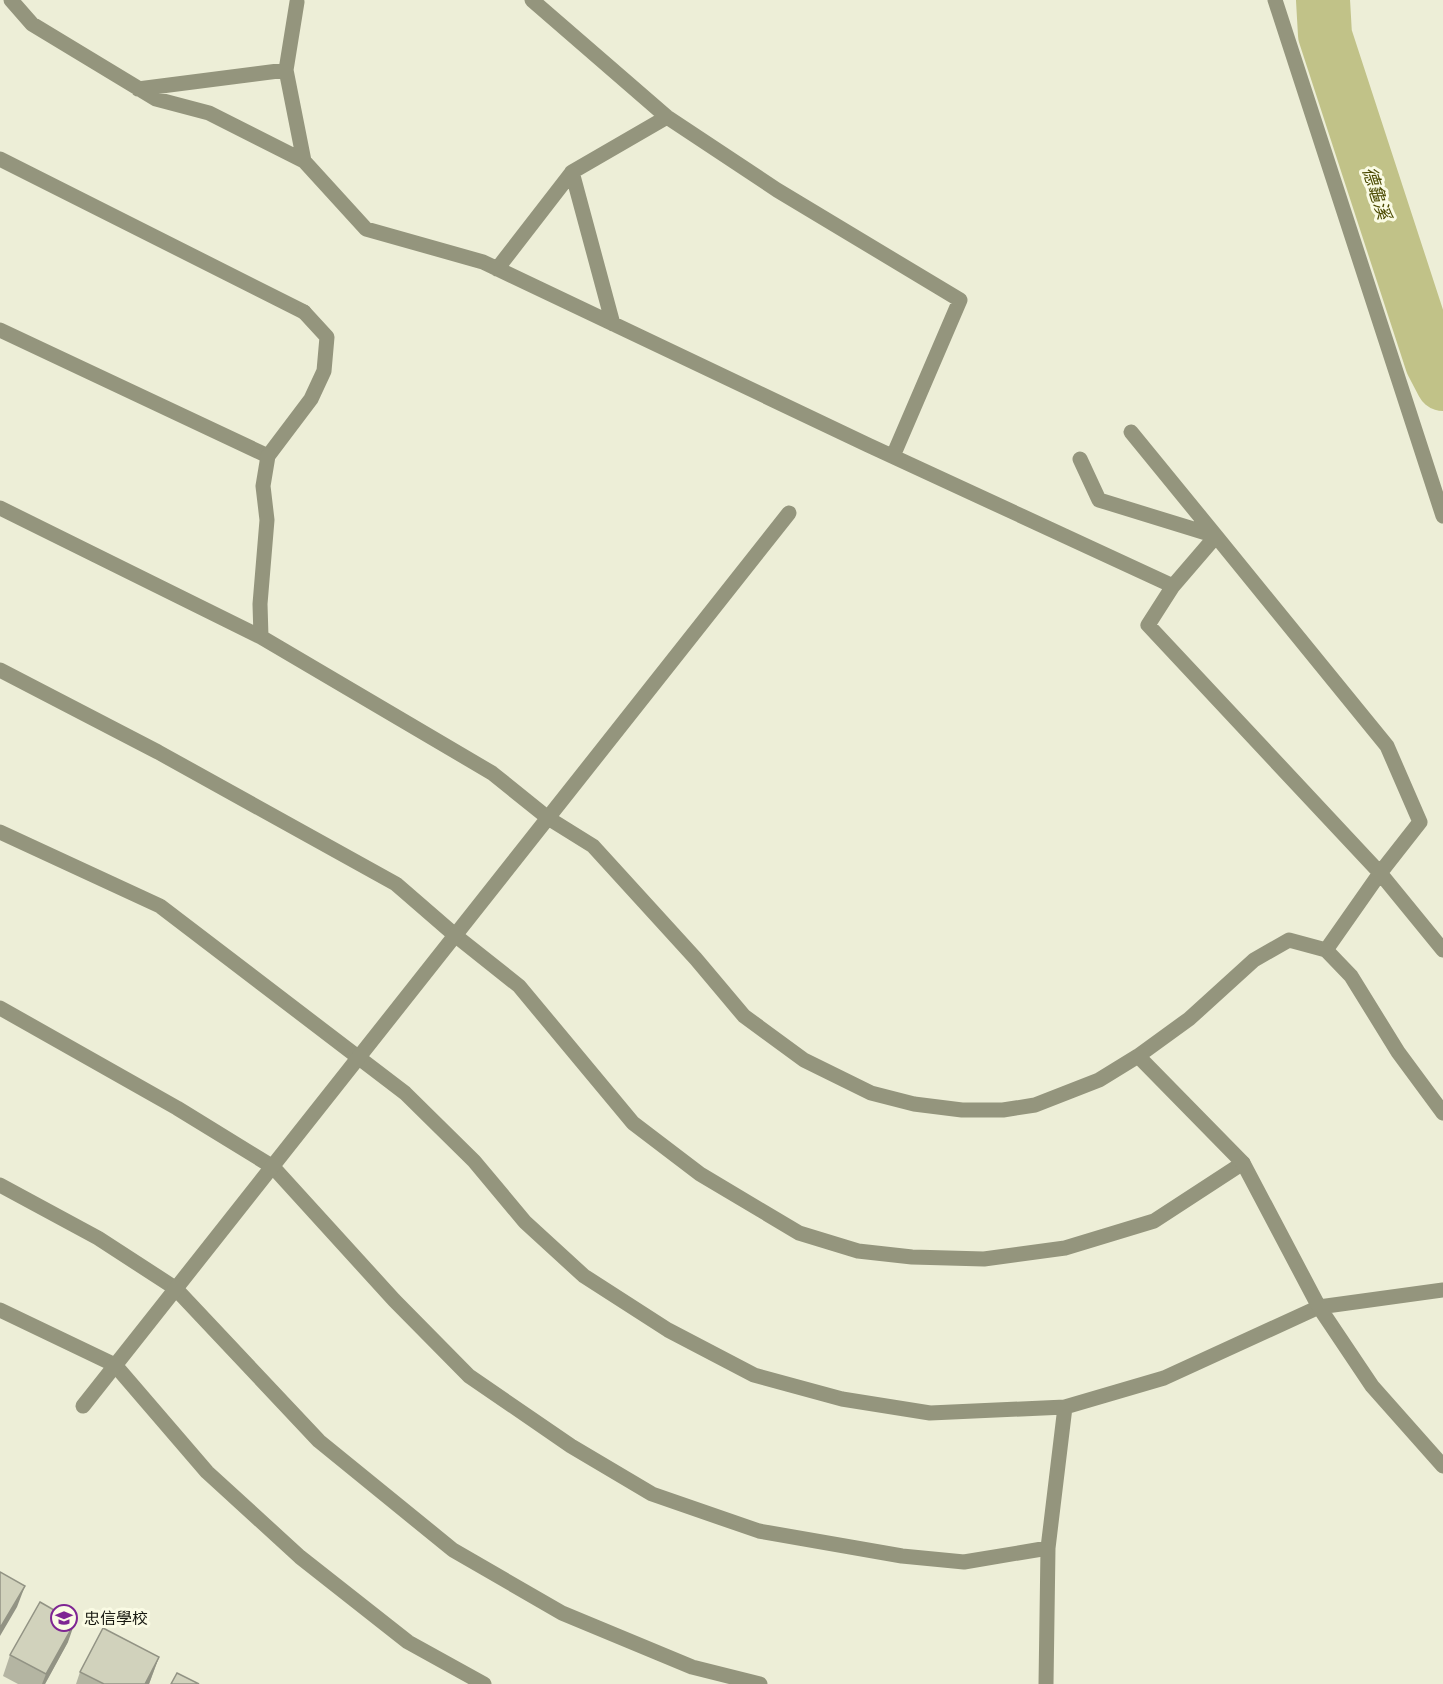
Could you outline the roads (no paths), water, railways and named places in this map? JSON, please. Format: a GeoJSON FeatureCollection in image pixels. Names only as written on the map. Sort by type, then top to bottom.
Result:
{"type":"FeatureCollection","features":[{"type":"Feature","properties":{"kind":"street"},"geometry":{"type":"LineString","coordinates":[[11,0],[32,24],[156,99],[209,113],[304,161],[366,229],[483,262],[1173,586]]}},
{"type":"Feature","properties":{"kind":"street"},"geometry":{"type":"LineString","coordinates":[[532,0],[667,117],[777,190],[960,300],[893,456]]}},
{"type":"Feature","properties":{"kind":"street"},"geometry":{"type":"LineString","coordinates":[[1275,0],[1443,516]]}},
{"type":"Feature","properties":{"kind":"street"},"geometry":{"type":"LineString","coordinates":[[297,2],[286,70],[304,161]]}},
{"type":"Feature","properties":{"kind":"street"},"geometry":{"type":"LineString","coordinates":[[138,89],[286,70]]}},
{"type":"Feature","properties":{"kind":"street"},"geometry":{"type":"LineString","coordinates":[[497,269],[572,172],[667,117]]}},
{"type":"Feature","properties":{"kind":"street"},"geometry":{"type":"LineString","coordinates":[[0,159],[304,312],[327,337],[324,370],[311,399],[268,456],[263,486],[267,520],[260,604],[261,637]]}},
{"type":"Feature","properties":{"kind":"street"},"geometry":{"type":"LineString","coordinates":[[572,172],[613,324]]}},
{"type":"Feature","properties":{"kind":"street"},"geometry":{"type":"LineString","coordinates":[[0,330],[268,456]]}},
{"type":"Feature","properties":{"kind":"street"},"geometry":{"type":"LineString","coordinates":[[1131,432],[1387,746],[1420,822],[1380,873],[1326,950]]}},
{"type":"Feature","properties":{"kind":"street"},"geometry":{"type":"LineString","coordinates":[[1080,459],[1099,500],[1216,536]]}},
{"type":"Feature","properties":{"kind":"street"},"geometry":{"type":"LineString","coordinates":[[0,508],[261,637],[492,773],[548,818],[593,846],[696,959],[744,1016],[804,1060],[871,1093],[914,1104],[962,1110],[1002,1110],[1035,1105],[1099,1080],[1138,1056],[1189,1019],[1254,960],[1289,940],[1326,950],[1351,976],[1398,1052],[1443,1113]]}},
{"type":"Feature","properties":{"kind":"street"},"geometry":{"type":"LineString","coordinates":[[83,1406],[789,513]]}},
{"type":"Feature","properties":{"kind":"street"},"geometry":{"type":"LineString","coordinates":[[1216,536],[1173,586],[1148,625],[1380,873],[1443,950]]}},
{"type":"Feature","properties":{"kind":"street"},"geometry":{"type":"LineString","coordinates":[[0,670],[158,752],[396,884],[519,986],[633,1123],[700,1174],[800,1233],[858,1251],[912,1257],[984,1259],[1065,1248],[1154,1221],[1243,1163]]}},
{"type":"Feature","properties":{"kind":"street"},"geometry":{"type":"LineString","coordinates":[[0,832],[160,906],[405,1093],[474,1161],[525,1222],[584,1276],[668,1330],[754,1375],[842,1399],[930,1413],[1065,1407],[1164,1378],[1319,1307],[1443,1290]]}},
{"type":"Feature","properties":{"kind":"street"},"geometry":{"type":"LineString","coordinates":[[0,1008],[177,1108],[273,1167],[394,1300],[470,1376],[571,1446],[652,1494],[759,1531],[902,1556],[964,1562],[1048,1548]]}},
{"type":"Feature","properties":{"kind":"street"},"geometry":{"type":"LineString","coordinates":[[1138,1056],[1243,1163],[1319,1307],[1372,1386],[1443,1466]]}},
{"type":"Feature","properties":{"kind":"street"},"geometry":{"type":"LineString","coordinates":[[0,1185],[98,1238],[175,1288],[320,1441],[453,1550],[562,1613],[692,1667],[759,1684]]}},
{"type":"Feature","properties":{"kind":"street"},"geometry":{"type":"LineString","coordinates":[[0,1310],[115,1365],[207,1472],[300,1557],[408,1642],[484,1684]]}},
{"type":"Feature","properties":{"kind":"street"},"geometry":{"type":"LineString","coordinates":[[1046,1684],[1048,1548],[1065,1407]]}},
{"type":"Feature","properties":{"kind":"waterway","name":"德龜溪"},"geometry":{"type":"LineString","coordinates":[[1323,0],[1325,35],[1432,363],[1443,384]]}},
{"type":"Feature","properties":{"kind":"place","name":"忠信學校"},"geometry":{"type":"Point","coordinates":[64,1618]}}]}
